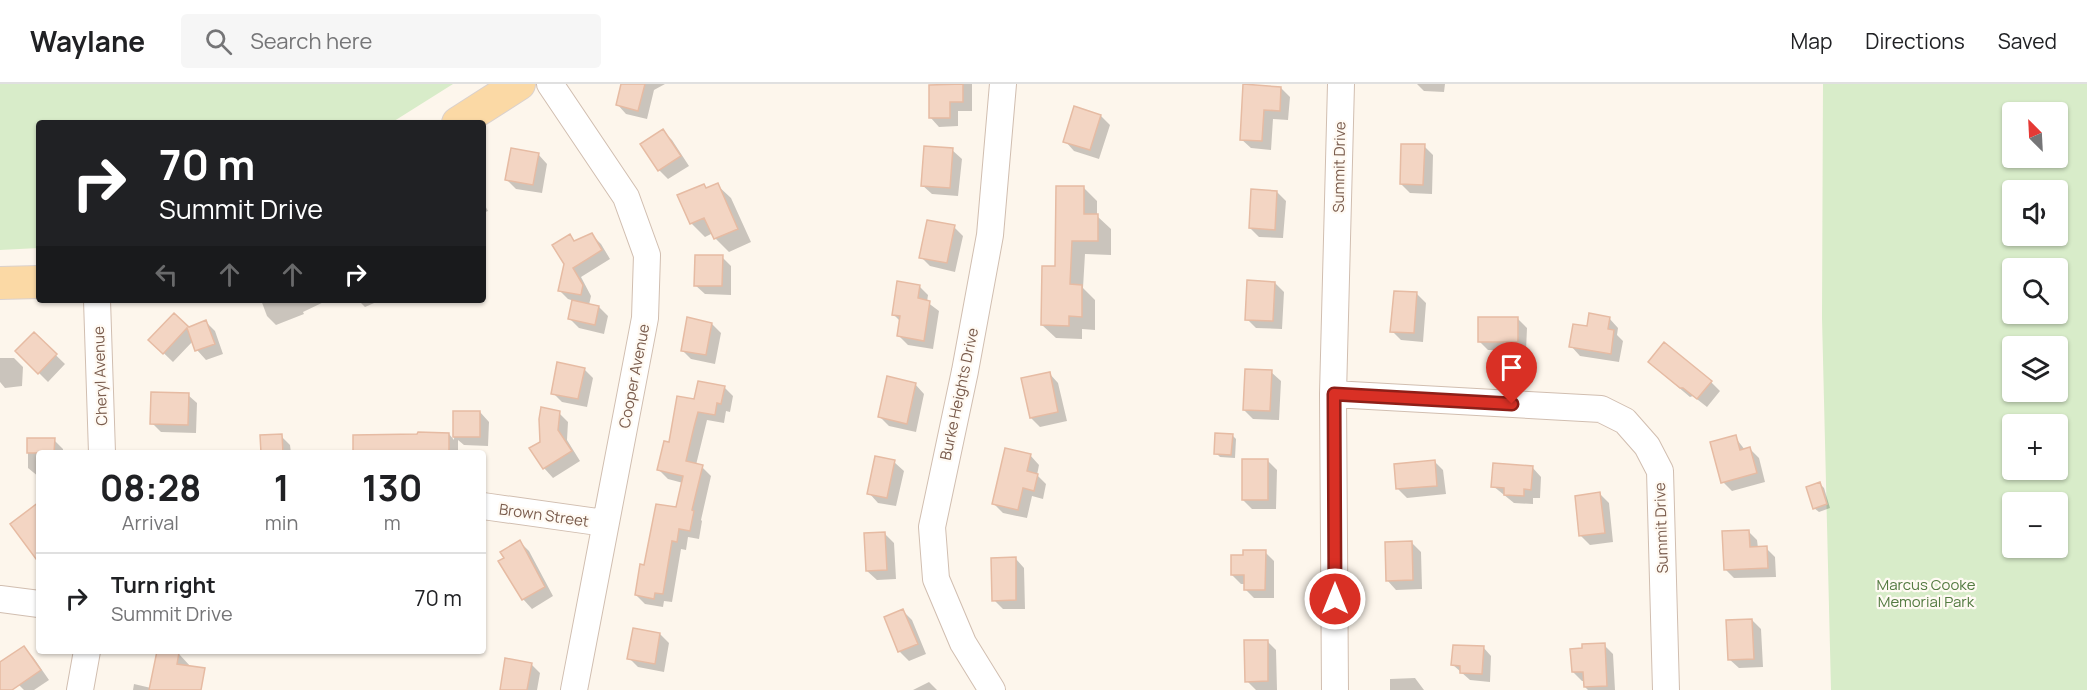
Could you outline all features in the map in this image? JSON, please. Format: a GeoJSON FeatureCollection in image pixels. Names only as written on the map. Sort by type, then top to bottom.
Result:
{"type":"FeatureCollection","features":[{"type":"Feature","properties":{"kind":"main road"},"geometry":{"type":"LineString","coordinates":[[463,120],[519,84]]}},
{"type":"Feature","properties":{"kind":"main road"},"geometry":{"type":"LineString","coordinates":[[0,283],[36,282]]}},
{"type":"Feature","properties":{"kind":"street","name":"Cooper Avenue"},"geometry":{"type":"LineString","coordinates":[[550,84],[626,197],[647,255],[645,318],[574,690]]}},
{"type":"Feature","properties":{"kind":"street","name":"Burke Heights Drive"},"geometry":{"type":"LineString","coordinates":[[992,690],[963,643],[936,579],[932,527],[965,371],[990,236],[1003,84]]}},
{"type":"Feature","properties":{"kind":"street","name":"Summit Drive"},"geometry":{"type":"LineString","coordinates":[[1335,690],[1334,394],[1341,84]]}},
{"type":"Feature","properties":{"kind":"street","name":"Cheryl Avenue"},"geometry":{"type":"LineString","coordinates":[[97,303],[102,450]]}},
{"type":"Feature","properties":{"kind":"street","name":"Summit Drive"},"geometry":{"type":"LineString","coordinates":[[1334,394],[1601,409],[1625,421],[1647,446],[1660,471],[1666,690]]}},
{"type":"Feature","properties":{"kind":"street","name":"Brown Street"},"geometry":{"type":"LineString","coordinates":[[486,506],[605,523]]}},
{"type":"Feature","properties":{"kind":"street"},"geometry":{"type":"LineString","coordinates":[[0,598],[36,604]]}},
{"type":"Feature","properties":{"kind":"street"},"geometry":{"type":"LineString","coordinates":[[80,690],[86,654]]}},
{"type":"Feature","properties":{"kind":"green space"},"geometry":{"type":"Polygon","coordinates":[[[0,84],[453,84],[396,120],[36,120],[36,248],[0,250],[0,84]]]}},
{"type":"Feature","properties":{"kind":"green space","name":"Marcus Cooke Memorial Park"},"geometry":{"type":"Polygon","coordinates":[[[1823,84],[2087,84],[2087,690],[1831,690],[1822,318],[1823,84]]]}},
{"type":"Feature","properties":{"kind":"building"},"geometry":{"type":"Polygon","coordinates":[[[621,84],[645,84],[638,111],[616,105],[621,84]]]}},
{"type":"Feature","properties":{"kind":"building"},"geometry":{"type":"Polygon","coordinates":[[[963,84],[963,102],[950,102],[950,118],[929,118],[929,85],[963,84]]]}},
{"type":"Feature","properties":{"kind":"building"},"geometry":{"type":"Polygon","coordinates":[[[1243,84],[1281,87],[1280,111],[1264,110],[1262,141],[1240,140],[1243,84]]]}},
{"type":"Feature","properties":{"kind":"building"},"geometry":{"type":"Polygon","coordinates":[[[1074,106],[1101,115],[1090,150],[1063,142],[1074,106]]]}},
{"type":"Feature","properties":{"kind":"building"},"geometry":{"type":"Polygon","coordinates":[[[663,129],[681,156],[658,171],[640,144],[663,129]]]}},
{"type":"Feature","properties":{"kind":"building"},"geometry":{"type":"Polygon","coordinates":[[[1401,144],[1425,144],[1423,185],[1400,184],[1401,144]]]}},
{"type":"Feature","properties":{"kind":"building"},"geometry":{"type":"Polygon","coordinates":[[[924,146],[953,148],[950,188],[921,186],[924,146]]]}},
{"type":"Feature","properties":{"kind":"building"},"geometry":{"type":"Polygon","coordinates":[[[511,148],[539,153],[533,185],[505,180],[511,148]]]}},
{"type":"Feature","properties":{"kind":"building"},"geometry":{"type":"Polygon","coordinates":[[[718,183],[738,229],[714,239],[704,218],[690,224],[677,195],[704,184],[706,188],[718,183]]]}},
{"type":"Feature","properties":{"kind":"building"},"geometry":{"type":"Polygon","coordinates":[[[1056,186],[1084,186],[1084,214],[1098,214],[1098,241],[1072,241],[1070,284],[1082,285],[1082,317],[1069,316],[1069,326],[1041,325],[1042,266],[1055,266],[1056,186]]]}},
{"type":"Feature","properties":{"kind":"building"},"geometry":{"type":"Polygon","coordinates":[[[1251,189],[1277,191],[1275,230],[1249,228],[1251,189]]]}},
{"type":"Feature","properties":{"kind":"building"},"geometry":{"type":"Polygon","coordinates":[[[927,220],[955,225],[947,263],[919,258],[927,220]]]}},
{"type":"Feature","properties":{"kind":"building"},"geometry":{"type":"Polygon","coordinates":[[[592,233],[602,250],[573,268],[583,285],[581,295],[558,291],[564,264],[552,245],[570,234],[574,241],[592,233]]]}},
{"type":"Feature","properties":{"kind":"building"},"geometry":{"type":"Polygon","coordinates":[[[695,255],[723,255],[722,286],[694,286],[695,255]]]}},
{"type":"Feature","properties":{"kind":"building"},"geometry":{"type":"Polygon","coordinates":[[[1247,280],[1275,282],[1273,321],[1245,320],[1247,280]]]}},
{"type":"Feature","properties":{"kind":"building"},"geometry":{"type":"Polygon","coordinates":[[[897,281],[920,285],[918,298],[930,301],[924,341],[897,336],[900,316],[892,315],[897,281]]]}},
{"type":"Feature","properties":{"kind":"building"},"geometry":{"type":"Polygon","coordinates":[[[1394,291],[1417,292],[1414,333],[1390,332],[1394,291]]]}},
{"type":"Feature","properties":{"kind":"building"},"geometry":{"type":"Polygon","coordinates":[[[572,300],[599,306],[595,325],[568,319],[572,300]]]}},
{"type":"Feature","properties":{"kind":"building"},"geometry":{"type":"Polygon","coordinates":[[[174,313],[189,327],[206,320],[215,344],[195,351],[187,328],[163,354],[148,340],[174,313]]]}},
{"type":"Feature","properties":{"kind":"building"},"geometry":{"type":"Polygon","coordinates":[[[1589,313],[1610,317],[1608,329],[1614,330],[1611,354],[1569,347],[1573,324],[1587,326],[1589,313]]]}},
{"type":"Feature","properties":{"kind":"building"},"geometry":{"type":"Polygon","coordinates":[[[687,317],[712,323],[706,355],[681,351],[687,317]]]}},
{"type":"Feature","properties":{"kind":"building"},"geometry":{"type":"Polygon","coordinates":[[[1478,317],[1518,317],[1518,342],[1478,342],[1478,317]]]}},
{"type":"Feature","properties":{"kind":"building"},"geometry":{"type":"Polygon","coordinates":[[[34,332],[57,354],[38,374],[15,351],[34,332]]]}},
{"type":"Feature","properties":{"kind":"building"},"geometry":{"type":"Polygon","coordinates":[[[1664,342],[1712,381],[1697,399],[1648,362],[1664,342]]]}},
{"type":"Feature","properties":{"kind":"building"},"geometry":{"type":"Polygon","coordinates":[[[557,362],[585,368],[578,399],[551,394],[557,362]]]}},
{"type":"Feature","properties":{"kind":"building"},"geometry":{"type":"Polygon","coordinates":[[[1245,369],[1272,370],[1270,411],[1243,410],[1245,369]]]}},
{"type":"Feature","properties":{"kind":"building"},"geometry":{"type":"Polygon","coordinates":[[[1050,372],[1058,412],[1030,418],[1021,378],[1050,372]]]}},
{"type":"Feature","properties":{"kind":"building"},"geometry":{"type":"Polygon","coordinates":[[[887,376],[916,383],[907,424],[878,417],[887,376]]]}},
{"type":"Feature","properties":{"kind":"building"},"geometry":{"type":"Polygon","coordinates":[[[698,381],[725,386],[721,404],[717,403],[715,415],[698,412],[694,427],[686,461],[703,465],[692,510],[694,511],[690,531],[679,529],[677,542],[672,541],[663,594],[655,593],[654,599],[635,595],[640,564],[644,565],[656,504],[676,507],[683,476],[657,470],[664,441],[669,442],[677,396],[694,399],[698,381]]]}},
{"type":"Feature","properties":{"kind":"building"},"geometry":{"type":"Polygon","coordinates":[[[151,392],[189,393],[188,425],[150,424],[151,392]]]}},
{"type":"Feature","properties":{"kind":"building"},"geometry":{"type":"Polygon","coordinates":[[[541,407],[560,411],[558,430],[572,451],[543,469],[529,448],[540,442],[541,407]]]}},
{"type":"Feature","properties":{"kind":"building"},"geometry":{"type":"Polygon","coordinates":[[[453,411],[480,411],[480,437],[453,437],[453,411]]]}},
{"type":"Feature","properties":{"kind":"building"},"geometry":{"type":"Polygon","coordinates":[[[418,432],[449,433],[449,450],[353,450],[353,435],[417,434],[418,432]]]}},
{"type":"Feature","properties":{"kind":"building"},"geometry":{"type":"Polygon","coordinates":[[[1215,433],[1233,434],[1231,455],[1214,454],[1215,433]]]}},
{"type":"Feature","properties":{"kind":"building"},"geometry":{"type":"Polygon","coordinates":[[[282,434],[283,450],[261,450],[260,435],[282,434]]]}},
{"type":"Feature","properties":{"kind":"building"},"geometry":{"type":"Polygon","coordinates":[[[1736,435],[1740,450],[1750,447],[1757,473],[1721,483],[1710,442],[1736,435]]]}},
{"type":"Feature","properties":{"kind":"building"},"geometry":{"type":"Polygon","coordinates":[[[27,438],[55,438],[54,450],[36,450],[36,453],[27,453],[27,438]]]}},
{"type":"Feature","properties":{"kind":"building"},"geometry":{"type":"Polygon","coordinates":[[[1005,448],[1031,454],[1027,471],[1038,474],[1034,491],[1023,488],[1018,510],[992,504],[1005,448]]]}},
{"type":"Feature","properties":{"kind":"building"},"geometry":{"type":"Polygon","coordinates":[[[875,456],[895,460],[887,498],[867,494],[875,456]]]}},
{"type":"Feature","properties":{"kind":"building"},"geometry":{"type":"Polygon","coordinates":[[[1242,459],[1268,459],[1268,500],[1242,500],[1242,459]]]}},
{"type":"Feature","properties":{"kind":"building"},"geometry":{"type":"Polygon","coordinates":[[[1435,460],[1437,486],[1396,489],[1394,464],[1435,460]]]}},
{"type":"Feature","properties":{"kind":"building"},"geometry":{"type":"Polygon","coordinates":[[[1493,463],[1533,466],[1531,490],[1524,489],[1524,496],[1504,495],[1504,488],[1491,487],[1493,463]]]}},
{"type":"Feature","properties":{"kind":"building"},"geometry":{"type":"Polygon","coordinates":[[[1820,482],[1827,504],[1813,509],[1806,487],[1820,482]]]}},
{"type":"Feature","properties":{"kind":"building"},"geometry":{"type":"Polygon","coordinates":[[[1600,492],[1605,533],[1579,536],[1575,496],[1600,492]]]}},
{"type":"Feature","properties":{"kind":"building"},"geometry":{"type":"Polygon","coordinates":[[[36,504],[36,559],[10,524],[36,504]]]}},
{"type":"Feature","properties":{"kind":"building"},"geometry":{"type":"Polygon","coordinates":[[[1749,530],[1750,547],[1767,546],[1768,568],[1724,570],[1722,531],[1749,530]]]}},
{"type":"Feature","properties":{"kind":"building"},"geometry":{"type":"Polygon","coordinates":[[[885,532],[887,570],[866,571],[864,533],[885,532]]]}},
{"type":"Feature","properties":{"kind":"building"},"geometry":{"type":"Polygon","coordinates":[[[520,540],[545,587],[522,600],[498,561],[504,558],[500,552],[520,540]]]}},
{"type":"Feature","properties":{"kind":"building"},"geometry":{"type":"Polygon","coordinates":[[[1412,541],[1413,580],[1386,581],[1385,542],[1412,541]]]}},
{"type":"Feature","properties":{"kind":"building"},"geometry":{"type":"Polygon","coordinates":[[[1243,550],[1266,550],[1265,590],[1244,590],[1244,575],[1231,575],[1231,555],[1243,555],[1243,550]]]}},
{"type":"Feature","properties":{"kind":"building"},"geometry":{"type":"Polygon","coordinates":[[[1016,557],[1016,600],[992,601],[991,558],[1016,557]]]}},
{"type":"Feature","properties":{"kind":"building"},"geometry":{"type":"Polygon","coordinates":[[[903,609],[918,644],[898,652],[884,617],[903,609]]]}},
{"type":"Feature","properties":{"kind":"building"},"geometry":{"type":"Polygon","coordinates":[[[1752,619],[1754,659],[1728,660],[1726,620],[1752,619]]]}},
{"type":"Feature","properties":{"kind":"building"},"geometry":{"type":"Polygon","coordinates":[[[633,628],[660,633],[655,664],[627,659],[633,628]]]}},
{"type":"Feature","properties":{"kind":"building"},"geometry":{"type":"Polygon","coordinates":[[[1244,640],[1268,640],[1268,681],[1245,682],[1244,640]]]}},
{"type":"Feature","properties":{"kind":"building"},"geometry":{"type":"Polygon","coordinates":[[[1605,643],[1607,686],[1584,687],[1583,672],[1572,672],[1570,649],[1582,648],[1582,644],[1605,643]]]}},
{"type":"Feature","properties":{"kind":"building"},"geometry":{"type":"Polygon","coordinates":[[[1453,645],[1484,646],[1482,674],[1460,673],[1460,666],[1451,665],[1453,645]]]}},
{"type":"Feature","properties":{"kind":"building"},"geometry":{"type":"Polygon","coordinates":[[[24,646],[41,670],[12,690],[0,690],[0,662],[24,646]]]}},
{"type":"Feature","properties":{"kind":"building"},"geometry":{"type":"Polygon","coordinates":[[[156,654],[179,654],[177,664],[205,668],[201,690],[149,690],[156,654]]]}},
{"type":"Feature","properties":{"kind":"building"},"geometry":{"type":"Polygon","coordinates":[[[505,658],[532,663],[527,690],[500,690],[505,658]]]}},
{"type":"Feature","properties":{"kind":"route"},"geometry":{"type":"LineString","coordinates":[[1335,599],[1334,394],[1512,404]]}}]}
